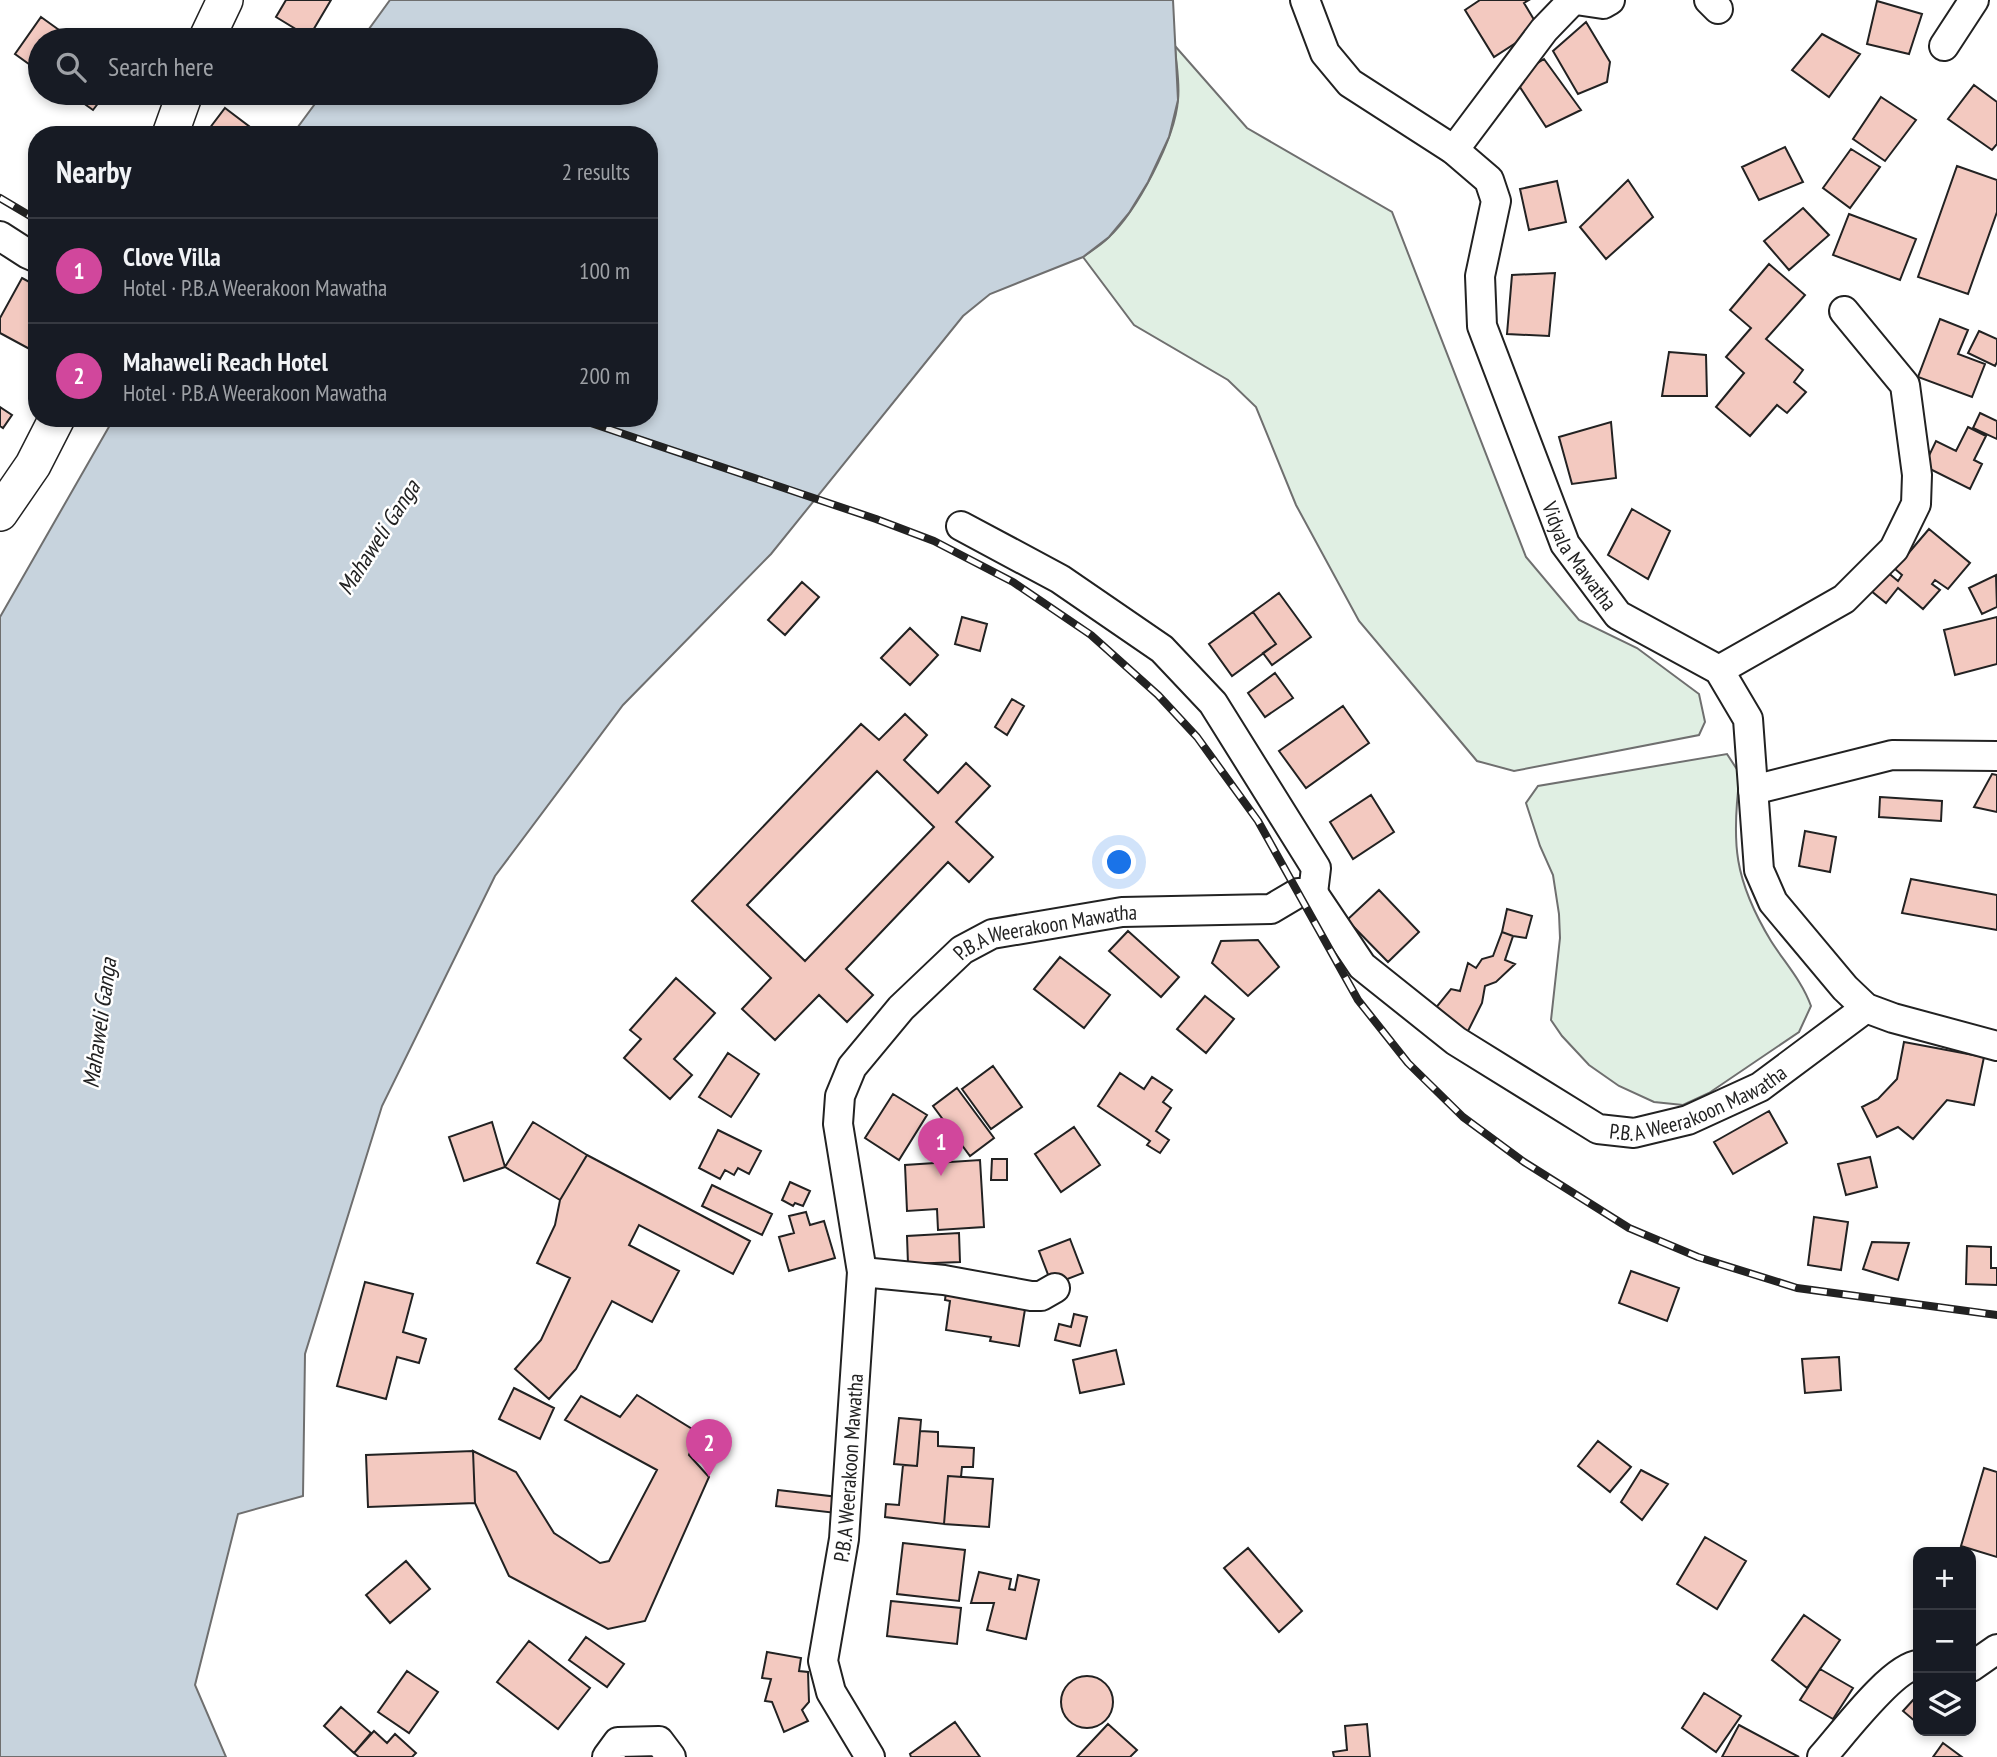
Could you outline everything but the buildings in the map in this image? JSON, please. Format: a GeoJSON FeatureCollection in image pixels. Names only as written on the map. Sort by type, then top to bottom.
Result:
{"type":"FeatureCollection","features":[{"type":"Feature","properties":{"kind":"main road"},"geometry":{"type":"LineString","coordinates":[[212,28],[225,0]]}},
{"type":"Feature","properties":{"kind":"main road"},"geometry":{"type":"LineString","coordinates":[[173,126],[181,105]]}},
{"type":"Feature","properties":{"kind":"main road"},"geometry":{"type":"LineString","coordinates":[[0,513],[33,465],[52,427]]}},
{"type":"Feature","properties":{"kind":"street","name":"Vidyala Mawatha"},"geometry":{"type":"LineString","coordinates":[[1305,0],[1325,53],[1350,83],[1454,150],[1489,180],[1496,201],[1480,276],[1482,326],[1565,544],[1618,615],[1719,670]]}},
{"type":"Feature","properties":{"kind":"street"},"geometry":{"type":"LineString","coordinates":[[1454,150],[1544,30],[1575,0],[1603,4],[1610,0]]}},
{"type":"Feature","properties":{"kind":"street"},"geometry":{"type":"LineString","coordinates":[[1944,46],[1974,0]]}},
{"type":"Feature","properties":{"kind":"street"},"geometry":{"type":"LineString","coordinates":[[0,236],[28,254]]}},
{"type":"Feature","properties":{"kind":"street"},"geometry":{"type":"LineString","coordinates":[[1844,311],[1905,385],[1917,475],[1916,504],[1894,549],[1844,599],[1719,670],[1748,719],[1759,870],[1773,902],[1845,988],[1866,1008],[1997,1046]]}},
{"type":"Feature","properties":{"kind":"street"},"geometry":{"type":"LineString","coordinates":[[961,526],[1060,579],[1162,649],[1213,703],[1316,868],[1313,893]]}},
{"type":"Feature","properties":{"kind":"street"},"geometry":{"type":"LineString","coordinates":[[1753,790],[1892,755],[1997,756]]}},
{"type":"Feature","properties":{"kind":"street","name":"P.B.A Weerakoon Mawatha"},"geometry":{"type":"LineString","coordinates":[[870,1757],[831,1692],[823,1661],[844,1539],[862,1272],[838,1124],[840,1096],[852,1067],[893,1017],[962,950],[992,934],[1122,912],[1271,909],[1298,893],[1313,893],[1362,967],[1456,1041],[1598,1129],[1634,1133],[1688,1120],[1760,1087],[1866,1008]]}},
{"type":"Feature","properties":{"kind":"street"},"geometry":{"type":"LineString","coordinates":[[862,1272],[944,1280],[1031,1296],[1041,1296],[1055,1288]]}},
{"type":"Feature","properties":{"kind":"street"},"geometry":{"type":"LineString","coordinates":[[1976,1664],[1997,1649]]}},
{"type":"Feature","properties":{"kind":"street"},"geometry":{"type":"LineString","coordinates":[[1822,1757],[1889,1680],[1913,1665]]}},
{"type":"Feature","properties":{"kind":"street"},"geometry":{"type":"LineString","coordinates":[[607,1757],[618,1742],[659,1741],[671,1757]]}},
{"type":"Feature","properties":{"kind":"green space"},"geometry":{"type":"Polygon","coordinates":[[[1175,46],[1247,128],[1392,212],[1526,557],[1579,620],[1637,648],[1699,694],[1705,722],[1699,735],[1514,771],[1477,761],[1359,621],[1296,505],[1256,407],[1228,380],[1134,325],[1083,257],[1105,241],[1131,211],[1162,154],[1178,100],[1175,46]]]}},
{"type":"Feature","properties":{"kind":"green space"},"geometry":{"type":"Polygon","coordinates":[[[1727,754],[1740,774],[1736,841],[1738,860],[1749,899],[1811,1006],[1799,1032],[1709,1093],[1683,1105],[1654,1102],[1619,1086],[1589,1065],[1551,1020],[1560,938],[1559,914],[1553,875],[1526,803],[1538,786],[1727,754]]]}},
{"type":"Feature","properties":{"kind":"water","name":"Mahaweli Ganga"},"geometry":{"type":"Polygon","coordinates":[[[390,0],[1173,0],[1178,100],[1169,137],[1148,182],[1129,213],[1109,237],[1083,257],[990,294],[963,316],[771,554],[623,705],[495,876],[382,1106],[305,1354],[303,1496],[238,1514],[195,1685],[226,1757],[0,1757],[0,617],[109,427],[658,427],[658,126],[299,126],[314,105],[658,105],[658,28],[370,28],[390,0]]]}},
{"type":"Feature","properties":{"kind":"railway"},"geometry":{"type":"LineString","coordinates":[[0,198],[28,215]]}},
{"type":"Feature","properties":{"kind":"railway"},"geometry":{"type":"LineString","coordinates":[[603,427],[934,541],[1013,582],[1091,635],[1158,695],[1197,737],[1258,821],[1358,1000],[1408,1063],[1463,1117],[1524,1162],[1629,1228],[1698,1257],[1797,1288],[1997,1315]]}},
{"type":"Feature","properties":{"kind":"place","name":"Clove Villa"},"geometry":{"type":"Point","coordinates":[941,1176]}},
{"type":"Feature","properties":{"kind":"place","name":"Mahaweli Reach Hotel"},"geometry":{"type":"Point","coordinates":[709,1477]}}]}
